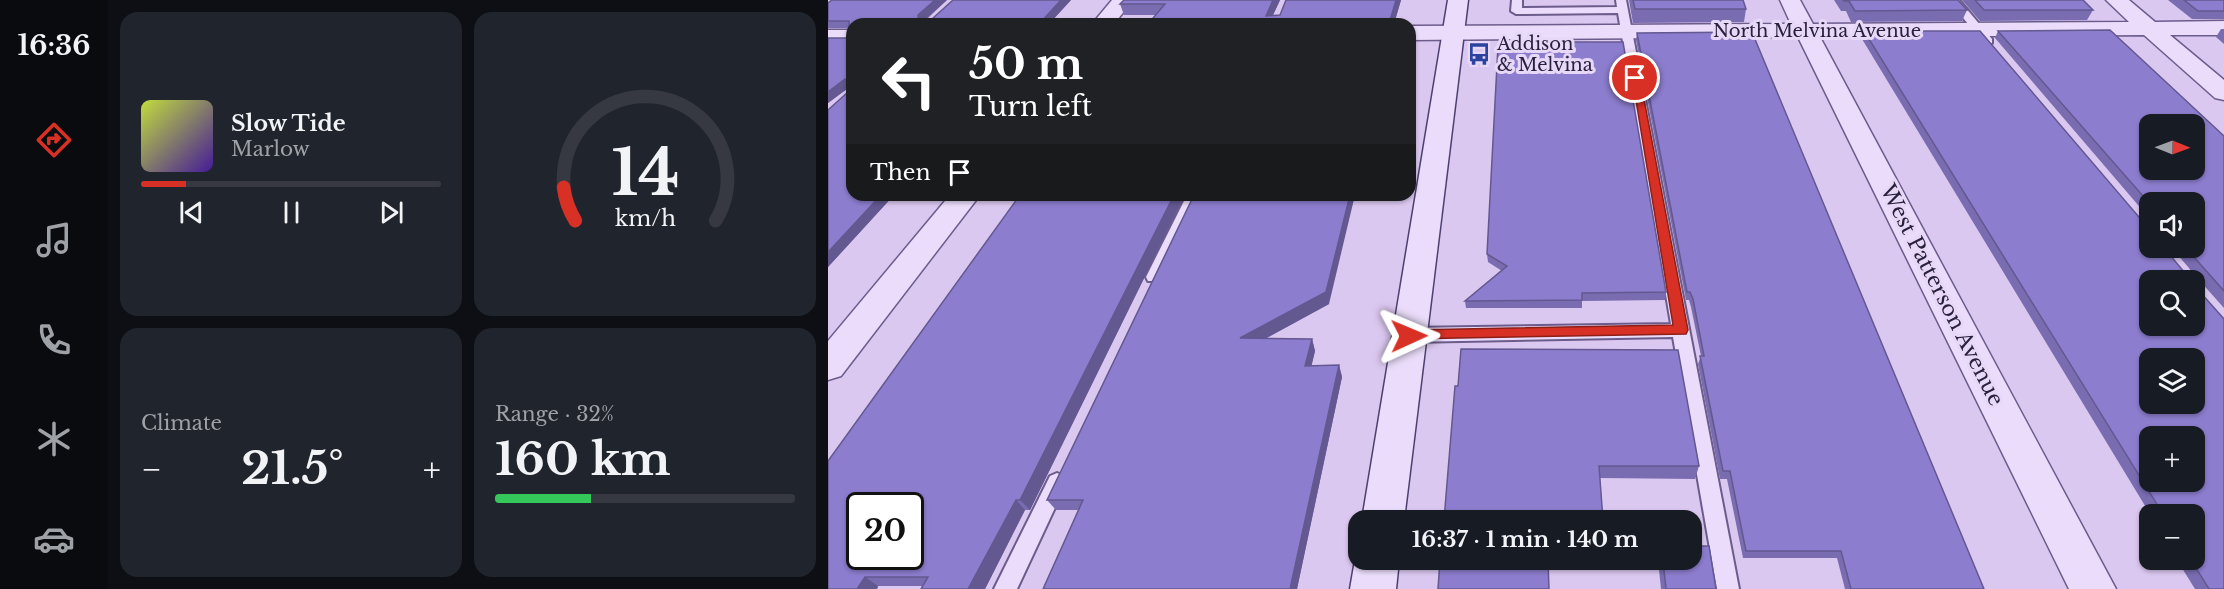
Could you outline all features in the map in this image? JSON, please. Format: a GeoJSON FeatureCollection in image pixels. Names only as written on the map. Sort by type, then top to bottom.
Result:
{"type":"FeatureCollection","features":[{"type":"Feature","properties":{"kind":"street"},"geometry":{"type":"LineString","coordinates":[[1108,18],[1123,0]]}},
{"type":"Feature","properties":{"kind":"street"},"geometry":{"type":"LineString","coordinates":[[1384,510],[1458,0]]}},
{"type":"Feature","properties":{"kind":"street","name":"West Patterson Avenue"},"geometry":{"type":"LineString","coordinates":[[1790,0],[2093,589]]}},
{"type":"Feature","properties":{"kind":"street"},"geometry":{"type":"LineString","coordinates":[[2116,0],[2224,93]]}},
{"type":"Feature","properties":{"kind":"street","name":"North Melvina Avenue"},"geometry":{"type":"LineString","coordinates":[[1416,33],[2224,28]]}},
{"type":"Feature","properties":{"kind":"street"},"geometry":{"type":"LineString","coordinates":[[828,37],[846,37]]}},
{"type":"Feature","properties":{"kind":"street"},"geometry":{"type":"LineString","coordinates":[[828,366],[961,201]]}},
{"type":"Feature","properties":{"kind":"street"},"geometry":{"type":"LineString","coordinates":[[1373,589],[1376,570]]}},
{"type":"Feature","properties":{"kind":"lane"},"geometry":{"type":"LineString","coordinates":[[1517,0],[1516,11],[1589,5],[1622,5],[1728,589]]}},
{"type":"Feature","properties":{"kind":"lane"},"geometry":{"type":"LineString","coordinates":[[1953,0],[1993,47]]}},
{"type":"Feature","properties":{"kind":"lane"},"geometry":{"type":"LineString","coordinates":[[1148,291],[1191,201]]}},
{"type":"Feature","properties":{"kind":"lane"},"geometry":{"type":"LineString","coordinates":[[1409,336],[1681,330]]}},
{"type":"Feature","properties":{"kind":"lane"},"geometry":{"type":"LineString","coordinates":[[1005,589],[1066,461]]}},
{"type":"Feature","properties":{"kind":"building"},"geometry":{"type":"Polygon","coordinates":[[[832,0],[935,0],[918,15],[918,18],[846,18],[846,21],[828,21],[828,3],[832,0]]]}},
{"type":"Feature","properties":{"kind":"building"},"geometry":{"type":"Polygon","coordinates":[[[953,0],[1061,0],[1044,18],[933,18],[953,0]]]}},
{"type":"Feature","properties":{"kind":"building"},"geometry":{"type":"Polygon","coordinates":[[[1124,0],[1273,0],[1266,16],[1280,15],[1286,0],[1396,0],[1391,18],[1153,18],[1165,4],[1120,4],[1124,0]]]}},
{"type":"Feature","properties":{"kind":"building"},"geometry":{"type":"Polygon","coordinates":[[[1633,0],[1743,0],[1746,9],[1635,9],[1633,0]]]}},
{"type":"Feature","properties":{"kind":"building"},"geometry":{"type":"Polygon","coordinates":[[[1843,0],[1958,0],[1967,10],[1855,11],[1849,1],[1843,0]]]}},
{"type":"Feature","properties":{"kind":"building"},"geometry":{"type":"Polygon","coordinates":[[[1975,0],[2083,0],[2093,10],[1984,10],[1975,0]]]}},
{"type":"Feature","properties":{"kind":"building"},"geometry":{"type":"Polygon","coordinates":[[[2184,0],[2224,0],[2224,11],[2198,11],[2184,0]]]}},
{"type":"Feature","properties":{"kind":"building"},"geometry":{"type":"Polygon","coordinates":[[[2110,30],[2200,114],[2139,114],[2139,180],[2205,180],[2205,118],[2224,136],[2224,291],[2195,258],[2205,258],[2205,192],[2139,192],[1998,31],[2110,30]]]}},
{"type":"Feature","properties":{"kind":"building"},"geometry":{"type":"Polygon","coordinates":[[[1864,31],[1980,31],[2139,217],[2139,258],[2172,258],[2182,270],[2139,270],[2139,336],[2205,336],[2205,298],[2224,319],[2224,589],[2209,589],[2197,570],[2205,570],[2205,504],[2157,504],[2149,492],[2205,492],[2205,426],[2139,426],[2139,475],[1864,31]]]}},
{"type":"Feature","properties":{"kind":"building"},"geometry":{"type":"Polygon","coordinates":[[[1752,32],[1984,589],[1851,589],[1841,551],[1746,551],[1730,471],[1723,471],[1700,356],[1704,356],[1693,299],[1690,292],[1687,292],[1637,33],[1752,32]]]}},
{"type":"Feature","properties":{"kind":"building"},"geometry":{"type":"Polygon","coordinates":[[[828,38],[846,38],[846,79],[828,92],[828,38]]]}},
{"type":"Feature","properties":{"kind":"building"},"geometry":{"type":"Polygon","coordinates":[[[1513,42],[1623,42],[1666,292],[1582,293],[1582,300],[1465,301],[1507,266],[1487,254],[1498,46],[1512,46],[1513,42]]]}},
{"type":"Feature","properties":{"kind":"building"},"geometry":{"type":"Polygon","coordinates":[[[846,94],[846,201],[875,201],[828,252],[828,110],[846,94]]]}},
{"type":"Feature","properties":{"kind":"building"},"geometry":{"type":"Polygon","coordinates":[[[1016,201],[1171,201],[1020,500],[1016,500],[968,589],[921,589],[928,577],[865,577],[857,589],[828,589],[828,461],[1016,201]]]}},
{"type":"Feature","properties":{"kind":"building"},"geometry":{"type":"Polygon","coordinates":[[[1191,201],[1349,201],[1326,292],[1240,338],[1312,339],[1305,366],[1339,365],[1290,589],[1043,589],[1083,500],[1047,500],[1191,201]]]}},
{"type":"Feature","properties":{"kind":"building"},"geometry":{"type":"Polygon","coordinates":[[[1461,349],[1678,350],[1699,466],[1599,466],[1602,510],[1445,510],[1455,386],[1458,386],[1461,349]]]}},
{"type":"Feature","properties":{"kind":"building"},"geometry":{"type":"Polygon","coordinates":[[[1702,546],[1709,546],[1716,589],[1666,589],[1664,570],[1702,570],[1702,546]]]}},
{"type":"Feature","properties":{"kind":"building"},"geometry":{"type":"Polygon","coordinates":[[[1439,570],[1548,570],[1549,589],[1438,589],[1439,570]]]}},
{"type":"Feature","properties":{"kind":"place","name":"Addison & Melvina"},"geometry":{"type":"Point","coordinates":[1479,54]}},
{"type":"Feature","properties":{"kind":"route"},"geometry":{"type":"LineString","coordinates":[[1409,336],[1681,330],[1635,78]]}}]}
